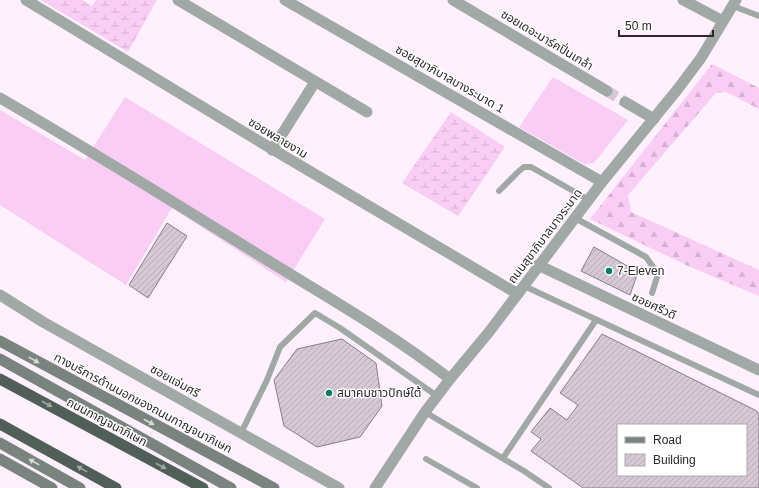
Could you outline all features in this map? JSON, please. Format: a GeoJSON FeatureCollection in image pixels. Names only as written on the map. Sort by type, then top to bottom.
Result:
{"type":"FeatureCollection","features":[{"type":"Feature","properties":{"kind":"highway","name":"ถนนกาญจนาภิเษก"},"geometry":{"type":"LineString","coordinates":[[0,379],[203,488]]}},
{"type":"Feature","properties":{"kind":"highway"},"geometry":{"type":"LineString","coordinates":[[0,424],[116,488]]}},
{"type":"Feature","properties":{"kind":"main road","name":"ทางบริการด้านนอกของถนนกาญจนาภิเษก"},"geometry":{"type":"LineString","coordinates":[[0,341],[274,488]]}},
{"type":"Feature","properties":{"kind":"main road"},"geometry":{"type":"LineString","coordinates":[[0,359],[231,488]]}},
{"type":"Feature","properties":{"kind":"main road"},"geometry":{"type":"LineString","coordinates":[[0,443],[80,488]]}},
{"type":"Feature","properties":{"kind":"main road"},"geometry":{"type":"LineString","coordinates":[[0,459],[52,488]]}},
{"type":"Feature","properties":{"kind":"street","name":"ซอยพลายงาม"},"geometry":{"type":"LineString","coordinates":[[26,0],[272,150],[521,290]]}},
{"type":"Feature","properties":{"kind":"street"},"geometry":{"type":"LineString","coordinates":[[178,0],[367,112]]}},
{"type":"Feature","properties":{"kind":"street","name":"ซอยสุขาภิบาลบางระมาด 1"},"geometry":{"type":"LineString","coordinates":[[285,0],[602,182]]}},
{"type":"Feature","properties":{"kind":"street","name":"ซอยเดอะมาร์คปิ่นเกล้า"},"geometry":{"type":"LineString","coordinates":[[453,0],[607,91]]}},
{"type":"Feature","properties":{"kind":"street"},"geometry":{"type":"LineString","coordinates":[[683,0],[723,21]]}},
{"type":"Feature","properties":{"kind":"street","name":"ถนนสุขาภิบาลบางระมาด"},"geometry":{"type":"LineString","coordinates":[[375,488],[437,396],[489,332],[538,265],[602,182],[654,119],[700,58],[734,3]]}},
{"type":"Feature","properties":{"kind":"street"},"geometry":{"type":"LineString","coordinates":[[272,150],[315,82]]}},
{"type":"Feature","properties":{"kind":"street"},"geometry":{"type":"LineString","coordinates":[[0,98],[76,142],[370,324],[419,355],[450,379]]}},
{"type":"Feature","properties":{"kind":"street"},"geometry":{"type":"LineString","coordinates":[[624,102],[654,119]]}},
{"type":"Feature","properties":{"kind":"street","name":"ซอยศรีวดี"},"geometry":{"type":"LineString","coordinates":[[538,265],[759,370]]}},
{"type":"Feature","properties":{"kind":"street","name":"ซอยแจ่มศรี"},"geometry":{"type":"LineString","coordinates":[[0,295],[50,326],[339,488]]}},
{"type":"Feature","properties":{"kind":"lane"},"geometry":{"type":"LineString","coordinates":[[734,3],[759,16]]}},
{"type":"Feature","properties":{"kind":"lane"},"geometry":{"type":"LineString","coordinates":[[499,191],[524,167],[532,167],[589,200]]}},
{"type":"Feature","properties":{"kind":"lane"},"geometry":{"type":"LineString","coordinates":[[575,218],[646,257],[658,274],[652,293]]}},
{"type":"Feature","properties":{"kind":"lane"},"geometry":{"type":"LineString","coordinates":[[521,290],[596,320],[759,395]]}},
{"type":"Feature","properties":{"kind":"lane"},"geometry":{"type":"LineString","coordinates":[[241,433],[267,380],[280,347],[315,313],[340,328],[437,396]]}},
{"type":"Feature","properties":{"kind":"lane"},"geometry":{"type":"LineString","coordinates":[[503,458],[596,320]]}},
{"type":"Feature","properties":{"kind":"lane"},"geometry":{"type":"LineString","coordinates":[[425,412],[524,470],[549,488]]}},
{"type":"Feature","properties":{"kind":"lane"},"geometry":{"type":"LineString","coordinates":[[426,459],[477,488]]}},
{"type":"Feature","properties":{"kind":"green space"},"geometry":{"type":"Polygon","coordinates":[[[41,0],[82,0],[92,6],[96,0],[157,0],[128,52],[41,0]]]}},
{"type":"Feature","properties":{"kind":"green space"},"geometry":{"type":"Polygon","coordinates":[[[712,64],[759,88],[759,109],[726,92],[716,93],[628,195],[631,212],[759,270],[759,296],[686,265],[590,219],[712,64]]]}},
{"type":"Feature","properties":{"kind":"green space"},"geometry":{"type":"Polygon","coordinates":[[[553,77],[628,120],[594,163],[584,164],[519,127],[553,77]]]}},
{"type":"Feature","properties":{"kind":"green space"},"geometry":{"type":"Polygon","coordinates":[[[125,97],[325,219],[286,282],[172,208],[126,285],[0,205],[0,110],[85,160],[125,97]]]}},
{"type":"Feature","properties":{"kind":"green space"},"geometry":{"type":"Polygon","coordinates":[[[451,112],[505,147],[458,216],[402,183],[451,112]]]}},
{"type":"Feature","properties":{"kind":"building"},"geometry":{"type":"Polygon","coordinates":[[[167,223],[187,236],[148,298],[129,285],[167,223]]]}},
{"type":"Feature","properties":{"kind":"building","name":"7-Eleven"},"geometry":{"type":"Polygon","coordinates":[[[594,247],[638,272],[630,295],[581,271],[594,247]]]}},
{"type":"Feature","properties":{"kind":"building"},"geometry":{"type":"Polygon","coordinates":[[[602,334],[757,411],[759,416],[759,488],[583,488],[531,451],[541,439],[531,432],[550,408],[567,420],[578,405],[560,393],[602,334]]]}},
{"type":"Feature","properties":{"kind":"building","name":"สมาคมชาวปักษ์ใต้"},"geometry":{"type":"Polygon","coordinates":[[[342,339],[376,363],[382,406],[360,437],[317,447],[284,426],[274,380],[297,349],[342,339]]]}},
{"type":"Feature","properties":{"kind":"tunnel"},"geometry":{"type":"LineString","coordinates":[[607,91],[625,102]]}},
{"type":"Feature","properties":{"kind":"place","name":"7-Eleven"},"geometry":{"type":"Point","coordinates":[609,271]}},
{"type":"Feature","properties":{"kind":"place","name":"สมาคมชาวปักษ์ใต้"},"geometry":{"type":"Point","coordinates":[329,393]}}]}
